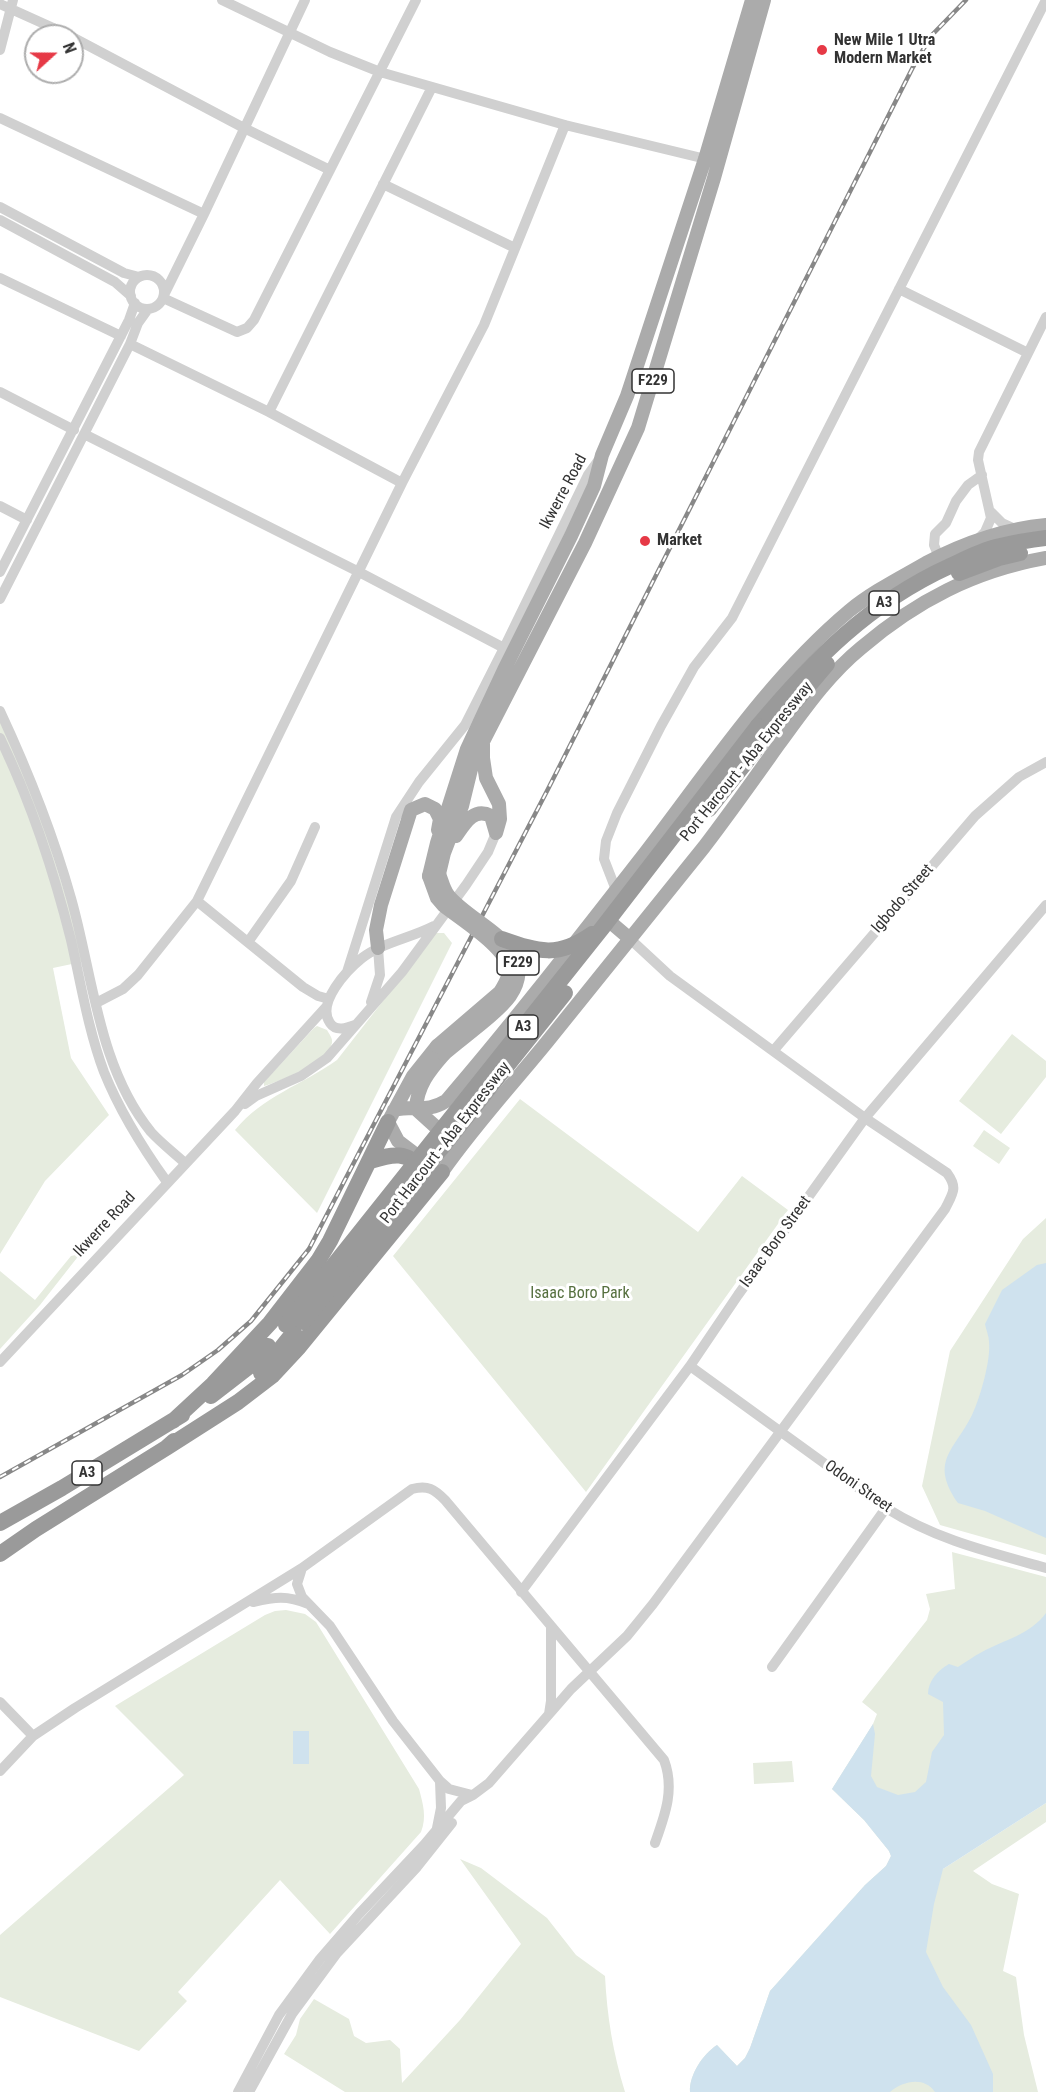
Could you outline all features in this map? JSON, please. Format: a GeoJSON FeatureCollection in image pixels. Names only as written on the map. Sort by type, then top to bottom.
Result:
{"type":"FeatureCollection","features":[{"type":"Feature","properties":{"kind":"highway","name":"Port Harcourt - Aba Expressway"},"geometry":{"type":"LineString","coordinates":[[0,1523],[173,1421],[229,1383],[255,1362],[346,1270],[763,730],[800,676],[843,634],[902,591],[932,574],[995,547],[1046,538]]}},
{"type":"Feature","properties":{"kind":"highway","name":"Port Harcourt - Aba Expressway"},"geometry":{"type":"LineString","coordinates":[[0,1554],[166,1448],[261,1372],[290,1328],[600,920],[763,730],[821,670],[868,627],[910,598],[967,570],[999,558],[1046,548]]}},
{"type":"Feature","properties":{"kind":"highway"},"geometry":{"type":"LineString","coordinates":[[502,939],[528,948],[561,951],[575,945],[600,920]]}},
{"type":"Feature","properties":{"kind":"highway"},"geometry":{"type":"LineString","coordinates":[[173,1421],[213,1384],[270,1323],[318,1261],[391,1116]]}},
{"type":"Feature","properties":{"kind":"highway"},"geometry":{"type":"LineString","coordinates":[[370,1161],[393,1155],[412,1158],[429,1180],[431,1188]]}},
{"type":"Feature","properties":{"kind":"highway"},"geometry":{"type":"LineString","coordinates":[[166,1448],[238,1402],[272,1376],[299,1347],[442,1172]]}},
{"type":"Feature","properties":{"kind":"main road","name":"Ikwerre Road"},"geometry":{"type":"LineString","coordinates":[[484,739],[585,543],[638,428],[712,161],[753,0]]}},
{"type":"Feature","properties":{"kind":"main road","name":"Ikwerre Road"},"geometry":{"type":"LineString","coordinates":[[602,455],[627,396],[712,161],[764,0]]}},
{"type":"Feature","properties":{"kind":"main road","name":"F229"},"geometry":{"type":"LineString","coordinates":[[391,1116],[413,1076],[500,992],[507,982],[509,970],[506,958],[436,898],[434,875],[467,749],[594,486],[602,455]]}},
{"type":"Feature","properties":{"kind":"main road"},"geometry":{"type":"LineString","coordinates":[[1046,525],[1014,529],[978,539],[883,587],[849,611],[793,666],[759,704],[616,890],[600,920],[446,1101],[433,1107],[416,1109],[406,1107],[391,1116],[398,1141],[435,1170],[442,1172],[704,846],[804,710],[829,679],[858,650],[919,604],[937,594],[990,572],[1018,563],[1046,558]]}},
{"type":"Feature","properties":{"kind":"main road"},"geometry":{"type":"LineString","coordinates":[[571,536],[585,543]]}},
{"type":"Feature","properties":{"kind":"main road"},"geometry":{"type":"LineString","coordinates":[[540,575],[554,570]]}},
{"type":"Feature","properties":{"kind":"main road","name":"F229"},"geometry":{"type":"LineString","coordinates":[[440,848],[462,806],[473,761],[484,739]]}},
{"type":"Feature","properties":{"kind":"main road"},"geometry":{"type":"LineString","coordinates":[[484,739],[482,752],[484,768],[490,789],[499,804],[500,819],[496,833]]}},
{"type":"Feature","properties":{"kind":"main road"},"geometry":{"type":"LineString","coordinates":[[378,948],[376,930],[381,905],[411,810],[425,804],[435,808],[440,819],[440,848]]}},
{"type":"Feature","properties":{"kind":"main road"},"geometry":{"type":"LineString","coordinates":[[440,848],[470,817],[478,812],[491,816],[496,833]]}},
{"type":"Feature","properties":{"kind":"main road","name":"F229"},"geometry":{"type":"LineString","coordinates":[[416,1109],[419,1088],[440,1050],[504,1003],[517,978],[518,962],[502,939],[449,896],[434,875]]}},
{"type":"Feature","properties":{"kind":"main road"},"geometry":{"type":"LineString","coordinates":[[600,920],[629,938]]}},
{"type":"Feature","properties":{"kind":"main road"},"geometry":{"type":"LineString","coordinates":[[416,1109],[457,1146],[458,1151]]}},
{"type":"Feature","properties":{"kind":"street"},"geometry":{"type":"LineString","coordinates":[[222,0],[330,52],[380,72],[565,125],[712,161]]}},
{"type":"Feature","properties":{"kind":"street"},"geometry":{"type":"LineString","coordinates":[[0,572],[27,520],[130,344],[138,323],[148,309],[159,304],[164,296],[305,0]]}},
{"type":"Feature","properties":{"kind":"street"},"geometry":{"type":"LineString","coordinates":[[164,296],[237,332],[247,328],[254,320],[416,0]]}},
{"type":"Feature","properties":{"kind":"street"},"geometry":{"type":"LineString","coordinates":[[616,890],[604,859],[606,841],[617,813],[660,726],[688,677],[732,618],[1046,0]]}},
{"type":"Feature","properties":{"kind":"street"},"geometry":{"type":"LineString","coordinates":[[0,4],[12,4],[49,24]]}},
{"type":"Feature","properties":{"kind":"street"},"geometry":{"type":"LineString","coordinates":[[0,50],[12,4]]}},
{"type":"Feature","properties":{"kind":"street"},"geometry":{"type":"LineString","coordinates":[[84,43],[244,128],[330,170]]}},
{"type":"Feature","properties":{"kind":"street"},"geometry":{"type":"LineString","coordinates":[[269,412],[432,87]]}},
{"type":"Feature","properties":{"kind":"street"},"geometry":{"type":"LineString","coordinates":[[0,118],[204,214]]}},
{"type":"Feature","properties":{"kind":"street"},"geometry":{"type":"LineString","coordinates":[[96,1003],[123,989],[138,975],[197,901],[402,483],[484,325],[565,125]]}},
{"type":"Feature","properties":{"kind":"street"},"geometry":{"type":"LineString","coordinates":[[383,184],[514,248]]}},
{"type":"Feature","properties":{"kind":"street"},"geometry":{"type":"LineString","coordinates":[[0,207],[124,273],[139,277]]}},
{"type":"Feature","properties":{"kind":"street"},"geometry":{"type":"LineString","coordinates":[[0,220],[116,282],[141,307],[148,309]]}},
{"type":"Feature","properties":{"kind":"street"},"geometry":{"type":"LineString","coordinates":[[154,276],[181,263]]}},
{"type":"Feature","properties":{"kind":"street"},"geometry":{"type":"LineString","coordinates":[[0,599],[79,432],[121,336],[133,299],[132,285],[139,277],[148,274],[154,276],[162,283],[164,296]]}},
{"type":"Feature","properties":{"kind":"street"},"geometry":{"type":"LineString","coordinates":[[0,278],[121,336]]}},
{"type":"Feature","properties":{"kind":"street"},"geometry":{"type":"LineString","coordinates":[[899,289],[1028,353]]}},
{"type":"Feature","properties":{"kind":"street"},"geometry":{"type":"LineString","coordinates":[[978,539],[990,524],[991,512],[978,460],[979,452],[1045,323]]}},
{"type":"Feature","properties":{"kind":"street"},"geometry":{"type":"LineString","coordinates":[[130,344],[269,412],[402,483]]}},
{"type":"Feature","properties":{"kind":"street"},"geometry":{"type":"LineString","coordinates":[[0,392],[359,572],[504,648]]}},
{"type":"Feature","properties":{"kind":"street","name":"Ikwerre Road"},"geometry":{"type":"LineString","coordinates":[[347,972],[396,817],[419,782],[465,725],[588,475],[602,455]]}},
{"type":"Feature","properties":{"kind":"street"},"geometry":{"type":"LineString","coordinates":[[939,557],[934,545],[935,534],[946,523],[956,501],[968,485],[981,475]]}},
{"type":"Feature","properties":{"kind":"street"},"geometry":{"type":"LineString","coordinates":[[0,506],[27,520]]}},
{"type":"Feature","properties":{"kind":"street"},"geometry":{"type":"LineString","coordinates":[[991,512],[1002,523],[1014,529]]}},
{"type":"Feature","properties":{"kind":"street"},"geometry":{"type":"LineString","coordinates":[[0,711],[16,744],[46,822],[70,896],[107,1045],[125,1090],[152,1133],[185,1163]]}},
{"type":"Feature","properties":{"kind":"street"},"geometry":{"type":"LineString","coordinates":[[0,738],[36,826],[60,898],[84,1005],[104,1070],[124,1117],[167,1182]]}},
{"type":"Feature","properties":{"kind":"street","name":"Igbodo Street"},"geometry":{"type":"LineString","coordinates":[[774,1050],[975,816],[1018,777],[1046,762]]}},
{"type":"Feature","properties":{"kind":"street"},"geometry":{"type":"LineString","coordinates":[[249,942],[291,881],[315,827]]}},
{"type":"Feature","properties":{"kind":"street","name":"Ikwerre Road"},"geometry":{"type":"LineString","coordinates":[[234,1111],[256,1096],[315,1068],[327,1058],[402,972],[466,885],[488,852],[496,833]]}},
{"type":"Feature","properties":{"kind":"street"},"geometry":{"type":"LineString","coordinates":[[197,901],[303,987],[327,1003],[326,1014],[332,1026],[345,1028],[355,1025]]}},
{"type":"Feature","properties":{"kind":"street","name":"Isaac Boro Street"},"geometry":{"type":"LineString","coordinates":[[521,1592],[690,1366],[744,1286],[865,1118],[1046,905]]}},
{"type":"Feature","properties":{"kind":"street","name":"Ikwerre Road"},"geometry":{"type":"LineString","coordinates":[[0,1362],[234,1111],[315,1020],[347,972],[362,958],[378,948],[417,935],[436,924]]}},
{"type":"Feature","properties":{"kind":"street"},"geometry":{"type":"LineString","coordinates":[[238,2092],[279,2014],[320,1959],[461,1801],[489,1783],[503,1769],[588,1672],[627,1635],[653,1604],[945,1209],[953,1193],[954,1182],[947,1173],[865,1118],[670,976],[629,938]]}},
{"type":"Feature","properties":{"kind":"street"},"geometry":{"type":"LineString","coordinates":[[368,1010],[380,975],[378,948]]}},
{"type":"Feature","properties":{"kind":"street"},"geometry":{"type":"LineString","coordinates":[[303,987],[314,1000],[315,1020]]}},
{"type":"Feature","properties":{"kind":"street","name":"Odoni Street"},"geometry":{"type":"LineString","coordinates":[[690,1366],[910,1523],[950,1540],[1046,1568]]}},
{"type":"Feature","properties":{"kind":"street"},"geometry":{"type":"LineString","coordinates":[[0,1771],[33,1736],[75,1708],[302,1568],[412,1489],[428,1487],[435,1490],[445,1500],[664,1760],[669,1773],[668,1809],[655,1843]]}},
{"type":"Feature","properties":{"kind":"street"},"geometry":{"type":"LineString","coordinates":[[772,1667],[886,1508]]}},
{"type":"Feature","properties":{"kind":"street"},"geometry":{"type":"LineString","coordinates":[[302,1568],[297,1584],[299,1591],[330,1626],[393,1721],[449,1789],[473,1795]]}},
{"type":"Feature","properties":{"kind":"street"},"geometry":{"type":"LineString","coordinates":[[244,1605],[282,1597],[294,1598],[310,1605]]}},
{"type":"Feature","properties":{"kind":"street"},"geometry":{"type":"LineString","coordinates":[[548,1716],[551,1701],[551,1628]]}},
{"type":"Feature","properties":{"kind":"street"},"geometry":{"type":"LineString","coordinates":[[0,1702],[33,1736]]}},
{"type":"Feature","properties":{"kind":"street"},"geometry":{"type":"LineString","coordinates":[[437,1830],[441,1808],[440,1780]]}},
{"type":"Feature","properties":{"kind":"street"},"geometry":{"type":"LineString","coordinates":[[249,2092],[292,2014],[332,1961],[417,1868],[473,1795]]}},
{"type":"Feature","properties":{"kind":"green space"},"geometry":{"type":"Polygon","coordinates":[[[0,710],[25,766],[86,961],[53,968],[71,1058],[109,1115],[45,1181],[0,1254],[0,710]]]}},
{"type":"Feature","properties":{"kind":"green space"},"geometry":{"type":"Polygon","coordinates":[[[436,933],[444,933],[452,943],[317,1213],[235,1130],[258,1108],[337,1060],[436,933]]]}},
{"type":"Feature","properties":{"kind":"green space"},"geometry":{"type":"Polygon","coordinates":[[[317,1026],[327,1030],[331,1036],[332,1043],[329,1050],[303,1070],[264,1086],[264,1082],[317,1026]]]}},
{"type":"Feature","properties":{"kind":"green space"},"geometry":{"type":"Polygon","coordinates":[[[1012,1034],[1046,1061],[1046,1077],[1001,1134],[959,1101],[1012,1034]]]}},
{"type":"Feature","properties":{"kind":"green space","name":"Isaac Boro Park"},"geometry":{"type":"Polygon","coordinates":[[[520,1099],[698,1232],[742,1176],[788,1210],[586,1492],[393,1256],[520,1099]]]}},
{"type":"Feature","properties":{"kind":"green space"},"geometry":{"type":"Polygon","coordinates":[[[984,1130],[1010,1148],[999,1164],[973,1146],[984,1130]]]}},
{"type":"Feature","properties":{"kind":"green space"},"geometry":{"type":"Polygon","coordinates":[[[1046,1218],[1046,1555],[940,1525],[922,1486],[950,1351],[1023,1239],[1046,1218]]]}},
{"type":"Feature","properties":{"kind":"green space"},"geometry":{"type":"Polygon","coordinates":[[[80,1254],[40,1305],[0,1349],[0,1271],[35,1300],[71,1256],[80,1254]]]}},
{"type":"Feature","properties":{"kind":"green space"},"geometry":{"type":"Polygon","coordinates":[[[952,1552],[1046,1577],[1046,1767],[883,1885],[946,2092],[690,2092],[690,2085],[698,2066],[717,2045],[737,2066],[745,2058],[770,1991],[865,1885],[886,1866],[891,1856],[864,1820],[832,1789],[877,1714],[862,1702],[927,1620],[930,1609],[926,1594],[955,1589],[952,1552]]]}},
{"type":"Feature","properties":{"kind":"green space"},"geometry":{"type":"Polygon","coordinates":[[[286,1610],[305,1614],[316,1622],[419,1789],[424,1816],[421,1832],[330,1934],[280,1880],[178,1992],[187,2001],[139,2051],[0,1997],[0,1935],[184,1775],[115,1706],[265,1615],[286,1610]]]}},
{"type":"Feature","properties":{"kind":"green space"},"geometry":{"type":"Polygon","coordinates":[[[792,1761],[794,1782],[754,1784],[753,1763],[792,1761]]]}},
{"type":"Feature","properties":{"kind":"green space"},"geometry":{"type":"Polygon","coordinates":[[[1046,1803],[1046,1822],[973,1871],[992,1884],[1019,1894],[1003,1971],[1016,1977],[1024,2035],[1038,2092],[989,2092],[892,1932],[943,1869],[1046,1803]]]}},
{"type":"Feature","properties":{"kind":"green space"},"geometry":{"type":"Polygon","coordinates":[[[460,1859],[481,1868],[547,1918],[576,1955],[605,1976],[611,2034],[625,2092],[345,2092],[284,2054],[296,2035],[300,2019],[314,1999],[349,2019],[354,2036],[366,2043],[390,2040],[400,2049],[402,2083],[460,2020],[521,1944],[460,1859]]]}},
{"type":"Feature","properties":{"kind":"water"},"geometry":{"type":"Polygon","coordinates":[[[1046,1263],[1046,1538],[985,1511],[958,1503],[945,1477],[945,1466],[947,1457],[972,1415],[987,1369],[989,1338],[985,1324],[1002,1290],[1037,1265],[1046,1263]]]}},
{"type":"Feature","properties":{"kind":"water"},"geometry":{"type":"Polygon","coordinates":[[[1046,1613],[1046,1803],[943,1869],[926,1952],[943,1987],[971,2025],[993,2074],[993,2092],[935,2092],[925,2084],[913,2082],[901,2085],[890,2092],[690,2092],[690,2085],[698,2066],[717,2045],[737,2066],[745,2058],[770,1991],[865,1885],[886,1866],[891,1856],[864,1820],[832,1789],[873,1724],[875,1734],[871,1776],[877,1787],[898,1795],[915,1792],[926,1782],[932,1752],[944,1735],[943,1702],[928,1694],[934,1676],[949,1664],[958,1667],[1025,1631],[1046,1613]]]}},
{"type":"Feature","properties":{"kind":"water"},"geometry":{"type":"Polygon","coordinates":[[[293,1731],[309,1731],[309,1764],[293,1764],[293,1731]]]}},
{"type":"Feature","properties":{"kind":"railway"},"geometry":{"type":"LineString","coordinates":[[0,1477],[182,1375],[218,1350],[251,1321],[309,1249],[547,791],[913,67],[931,36],[966,0]]}},
{"type":"Feature","properties":{"kind":"place","name":"New Mile 1 Utra Modern Market"},"geometry":{"type":"Point","coordinates":[822,50]}},
{"type":"Feature","properties":{"kind":"place","name":"Market"},"geometry":{"type":"Point","coordinates":[645,541]}}]}
